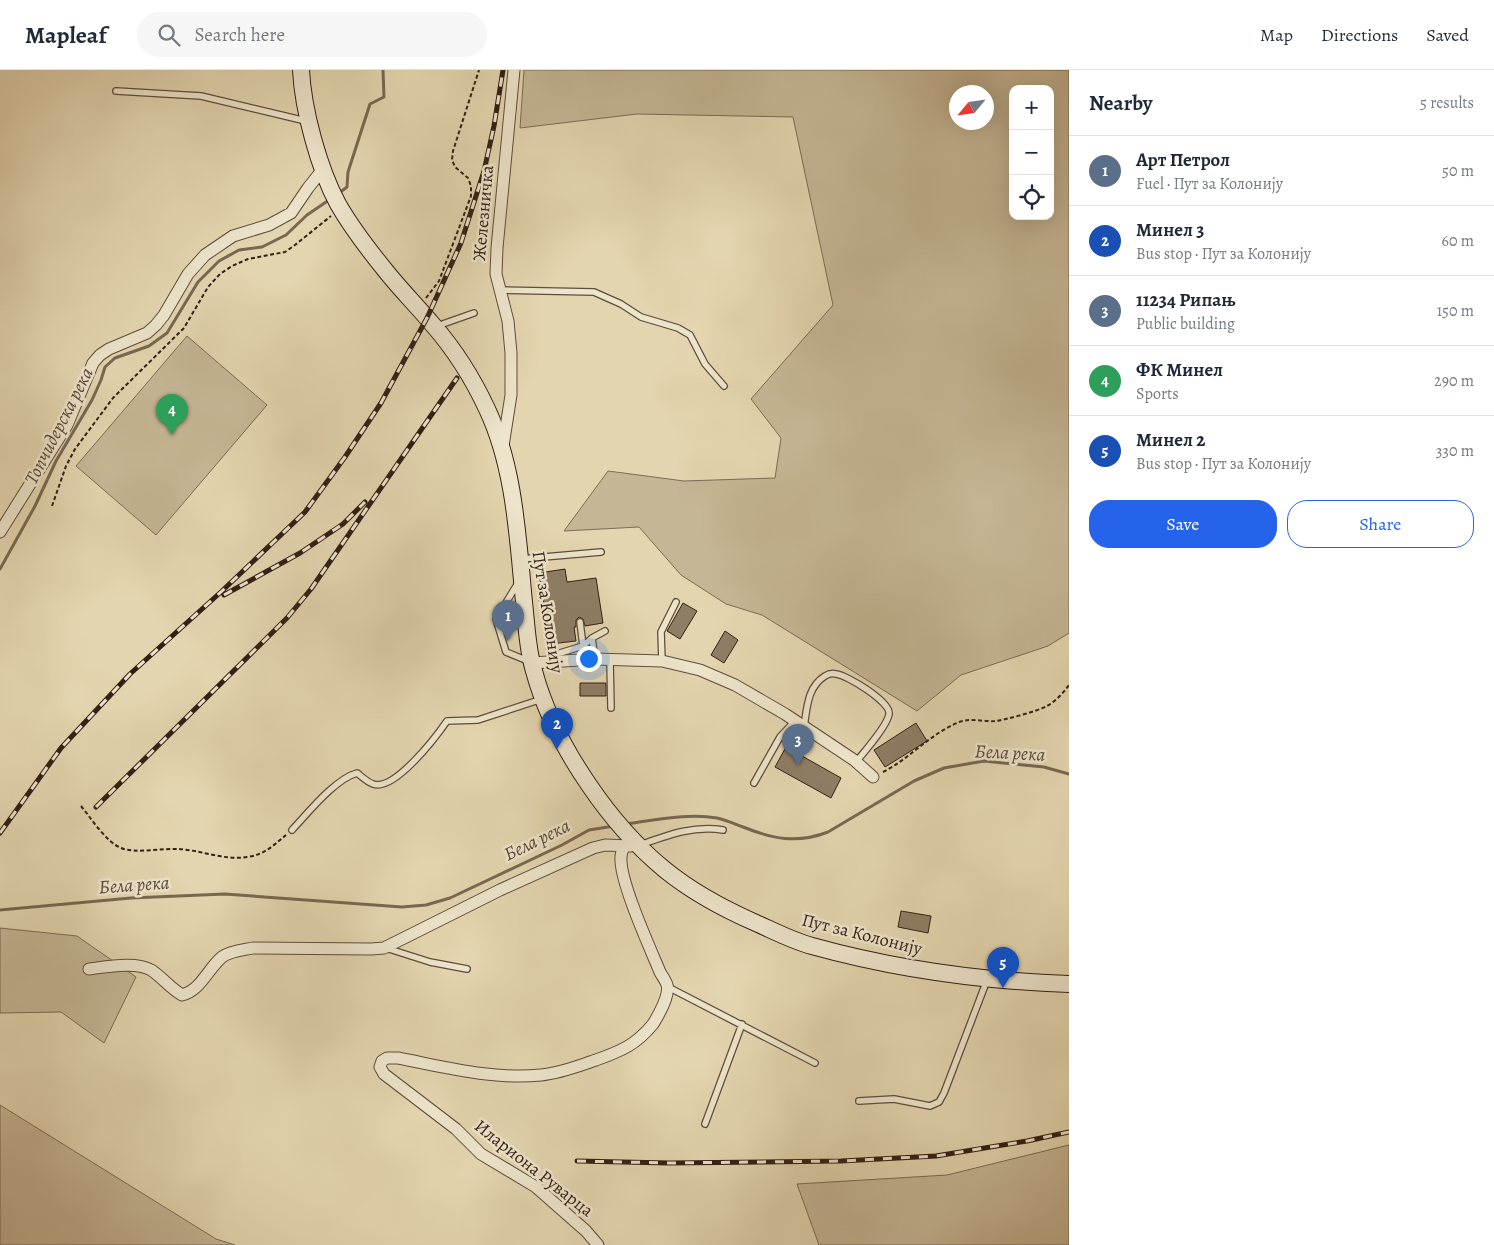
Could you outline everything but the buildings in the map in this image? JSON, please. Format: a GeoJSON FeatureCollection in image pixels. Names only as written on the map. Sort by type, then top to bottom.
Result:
{"type":"FeatureCollection","features":[{"type":"Feature","properties":{"kind":"street","name":"Пут за Колонију"},"geometry":{"type":"LineString","coordinates":[[301,70],[301,80],[309,122],[329,186],[339,206],[386,272],[435,327],[471,377],[489,412],[503,448],[510,482],[519,559],[529,579],[532,663],[549,714],[572,761],[629,841],[667,871],[720,907],[809,945],[915,970],[1016,982],[1069,984]]}},
{"type":"Feature","properties":{"kind":"street","name":"Железничка"},"geometry":{"type":"LineString","coordinates":[[503,448],[511,395],[511,353],[508,321],[496,274],[496,248],[514,70]]}},
{"type":"Feature","properties":{"kind":"street"},"geometry":{"type":"LineString","coordinates":[[0,532],[67,425],[94,363],[100,355],[109,348],[147,333],[164,315],[188,274],[205,255],[233,236],[268,225],[291,214],[323,169]]}},
{"type":"Feature","properties":{"kind":"street"},"geometry":{"type":"LineString","coordinates":[[532,663],[595,659],[662,661],[700,670],[735,685],[800,724],[856,762],[873,777]]}},
{"type":"Feature","properties":{"kind":"street"},"geometry":{"type":"LineString","coordinates":[[89,969],[126,965],[143,967],[151,970],[173,990],[182,995],[190,993],[197,987],[223,956],[235,952],[253,948],[384,948],[500,890],[593,848],[629,841]]}},
{"type":"Feature","properties":{"kind":"street"},"geometry":{"type":"LineString","coordinates":[[629,841],[621,857],[623,872],[661,974],[668,986]]}},
{"type":"Feature","properties":{"kind":"street","name":"Илариона Руварца"},"geometry":{"type":"LineString","coordinates":[[598,1245],[536,1187],[481,1154],[456,1128],[384,1074],[380,1067],[382,1061],[387,1058],[398,1058],[502,1076],[541,1075],[563,1072],[627,1048],[643,1036],[656,1020],[668,986]]}},
{"type":"Feature","properties":{"kind":"lane"},"geometry":{"type":"LineString","coordinates":[[116,91],[201,96],[309,122]]}},
{"type":"Feature","properties":{"kind":"lane"},"geometry":{"type":"LineString","coordinates":[[500,290],[594,292],[621,304],[641,317],[678,328],[690,335],[705,364],[724,386]]}},
{"type":"Feature","properties":{"kind":"lane"},"geometry":{"type":"LineString","coordinates":[[435,327],[474,314]]}},
{"type":"Feature","properties":{"kind":"lane"},"geometry":{"type":"LineString","coordinates":[[519,559],[601,552]]}},
{"type":"Feature","properties":{"kind":"lane"},"geometry":{"type":"LineString","coordinates":[[529,579],[496,619],[506,652],[532,663]]}},
{"type":"Feature","properties":{"kind":"lane"},"geometry":{"type":"LineString","coordinates":[[662,661],[661,632],[676,602]]}},
{"type":"Feature","properties":{"kind":"lane"},"geometry":{"type":"LineString","coordinates":[[580,622],[583,646]]}},
{"type":"Feature","properties":{"kind":"lane"},"geometry":{"type":"LineString","coordinates":[[560,653],[583,646],[592,638],[605,631]]}},
{"type":"Feature","properties":{"kind":"lane"},"geometry":{"type":"LineString","coordinates":[[592,638],[595,659]]}},
{"type":"Feature","properties":{"kind":"lane"},"geometry":{"type":"LineString","coordinates":[[610,660],[611,708]]}},
{"type":"Feature","properties":{"kind":"lane"},"geometry":{"type":"LineString","coordinates":[[754,783],[780,737],[800,724],[811,690],[818,681],[828,674],[838,674],[877,696],[888,706],[889,714],[882,728],[856,762]]}},
{"type":"Feature","properties":{"kind":"lane"},"geometry":{"type":"LineString","coordinates":[[292,830],[348,775],[356,773],[373,785],[385,784],[398,777],[439,733],[447,721],[478,720],[544,699]]}},
{"type":"Feature","properties":{"kind":"lane"},"geometry":{"type":"LineString","coordinates":[[629,841],[690,829],[709,828],[723,830]]}},
{"type":"Feature","properties":{"kind":"lane"},"geometry":{"type":"LineString","coordinates":[[384,948],[430,962],[467,968]]}},
{"type":"Feature","properties":{"kind":"lane"},"geometry":{"type":"LineString","coordinates":[[859,1101],[894,1099],[930,1106],[939,1102],[987,978]]}},
{"type":"Feature","properties":{"kind":"lane"},"geometry":{"type":"LineString","coordinates":[[668,986],[814,1063]]}},
{"type":"Feature","properties":{"kind":"lane"},"geometry":{"type":"LineString","coordinates":[[705,1124],[742,1024]]}},
{"type":"Feature","properties":{"kind":"path"},"geometry":{"type":"LineString","coordinates":[[417,306],[432,292],[439,281],[468,206],[471,186],[468,178],[455,167],[452,160],[453,151],[479,70]]}},
{"type":"Feature","properties":{"kind":"path"},"geometry":{"type":"LineString","coordinates":[[52,506],[66,466],[75,448],[113,398],[184,328],[208,287],[220,274],[248,259],[285,252],[339,206]]}},
{"type":"Feature","properties":{"kind":"path"},"geometry":{"type":"LineString","coordinates":[[529,579],[548,654]]}},
{"type":"Feature","properties":{"kind":"path"},"geometry":{"type":"LineString","coordinates":[[873,777],[904,760],[958,722],[972,720],[995,721],[1046,707],[1060,696],[1069,685]]}},
{"type":"Feature","properties":{"kind":"path"},"geometry":{"type":"LineString","coordinates":[[81,806],[96,826],[121,848],[139,850],[180,849],[245,858],[270,849],[292,830]]}},
{"type":"Feature","properties":{"kind":"shaded area"},"geometry":{"type":"Polygon","coordinates":[[[524,70],[1069,70],[1069,633],[1048,646],[961,675],[917,711],[762,615],[726,604],[681,575],[639,527],[564,531],[608,471],[684,481],[775,478],[781,438],[751,399],[833,305],[793,117],[637,114],[520,128],[524,70]]]}},
{"type":"Feature","properties":{"kind":"shaded area"},"geometry":{"type":"Polygon","coordinates":[[[187,336],[267,405],[156,535],[76,466],[187,336]]]}},
{"type":"Feature","properties":{"kind":"shaded area"},"geometry":{"type":"Polygon","coordinates":[[[0,928],[77,936],[136,977],[104,1043],[61,1012],[0,1013],[0,928]]]}},
{"type":"Feature","properties":{"kind":"shaded area"},"geometry":{"type":"Polygon","coordinates":[[[0,1105],[216,1239],[235,1245],[0,1245],[0,1105]]]}},
{"type":"Feature","properties":{"kind":"shaded area"},"geometry":{"type":"Polygon","coordinates":[[[1069,1145],[1069,1245],[819,1245],[797,1184],[947,1175],[1069,1145]]]}},
{"type":"Feature","properties":{"kind":"waterway","name":"Топчидерска река"},"geometry":{"type":"LineString","coordinates":[[339,193],[347,187],[348,172],[370,104],[384,97],[383,70]]}},
{"type":"Feature","properties":{"kind":"waterway","name":"Топчидерска река"},"geometry":{"type":"LineString","coordinates":[[0,569],[35,506],[56,461],[92,400],[105,367],[115,358],[149,346],[167,333],[198,282],[219,261],[239,250],[262,247],[286,235],[307,215],[329,200]]}},
{"type":"Feature","properties":{"kind":"waterway","name":"Бела река"},"geometry":{"type":"LineString","coordinates":[[626,824],[695,816],[717,818],[765,835],[785,839],[806,838],[828,832],[914,781],[944,768],[984,761],[1044,767],[1069,774]]}},
{"type":"Feature","properties":{"kind":"waterway","name":"Бела река"},"geometry":{"type":"LineString","coordinates":[[0,910],[131,898],[225,894],[402,907],[426,905],[450,898],[562,845],[589,830],[614,826]]}},
{"type":"Feature","properties":{"kind":"railway"},"geometry":{"type":"LineString","coordinates":[[0,833],[61,748],[130,674],[222,591],[305,512],[381,403],[427,318],[461,243],[484,171],[494,126],[503,70]]}},
{"type":"Feature","properties":{"kind":"railway"},"geometry":{"type":"LineString","coordinates":[[96,807],[287,618],[311,589],[457,378]]}},
{"type":"Feature","properties":{"kind":"railway"},"geometry":{"type":"LineString","coordinates":[[224,595],[300,553],[343,524],[365,502]]}},
{"type":"Feature","properties":{"kind":"railway"},"geometry":{"type":"LineString","coordinates":[[577,1161],[669,1163],[841,1161],[936,1156],[1069,1132]]}},
{"type":"Feature","properties":{"kind":"place","name":"ФК Минел"},"geometry":{"type":"Point","coordinates":[172,435]}},
{"type":"Feature","properties":{"kind":"place","name":"Арт Петрол"},"geometry":{"type":"Point","coordinates":[508,641]}},
{"type":"Feature","properties":{"kind":"place","name":"Минел 3"},"geometry":{"type":"Point","coordinates":[557,749]}},
{"type":"Feature","properties":{"kind":"place","name":"11234 Рипањ"},"geometry":{"type":"Point","coordinates":[798,765]}},
{"type":"Feature","properties":{"kind":"place","name":"Минел 2"},"geometry":{"type":"Point","coordinates":[1003,988]}}]}
